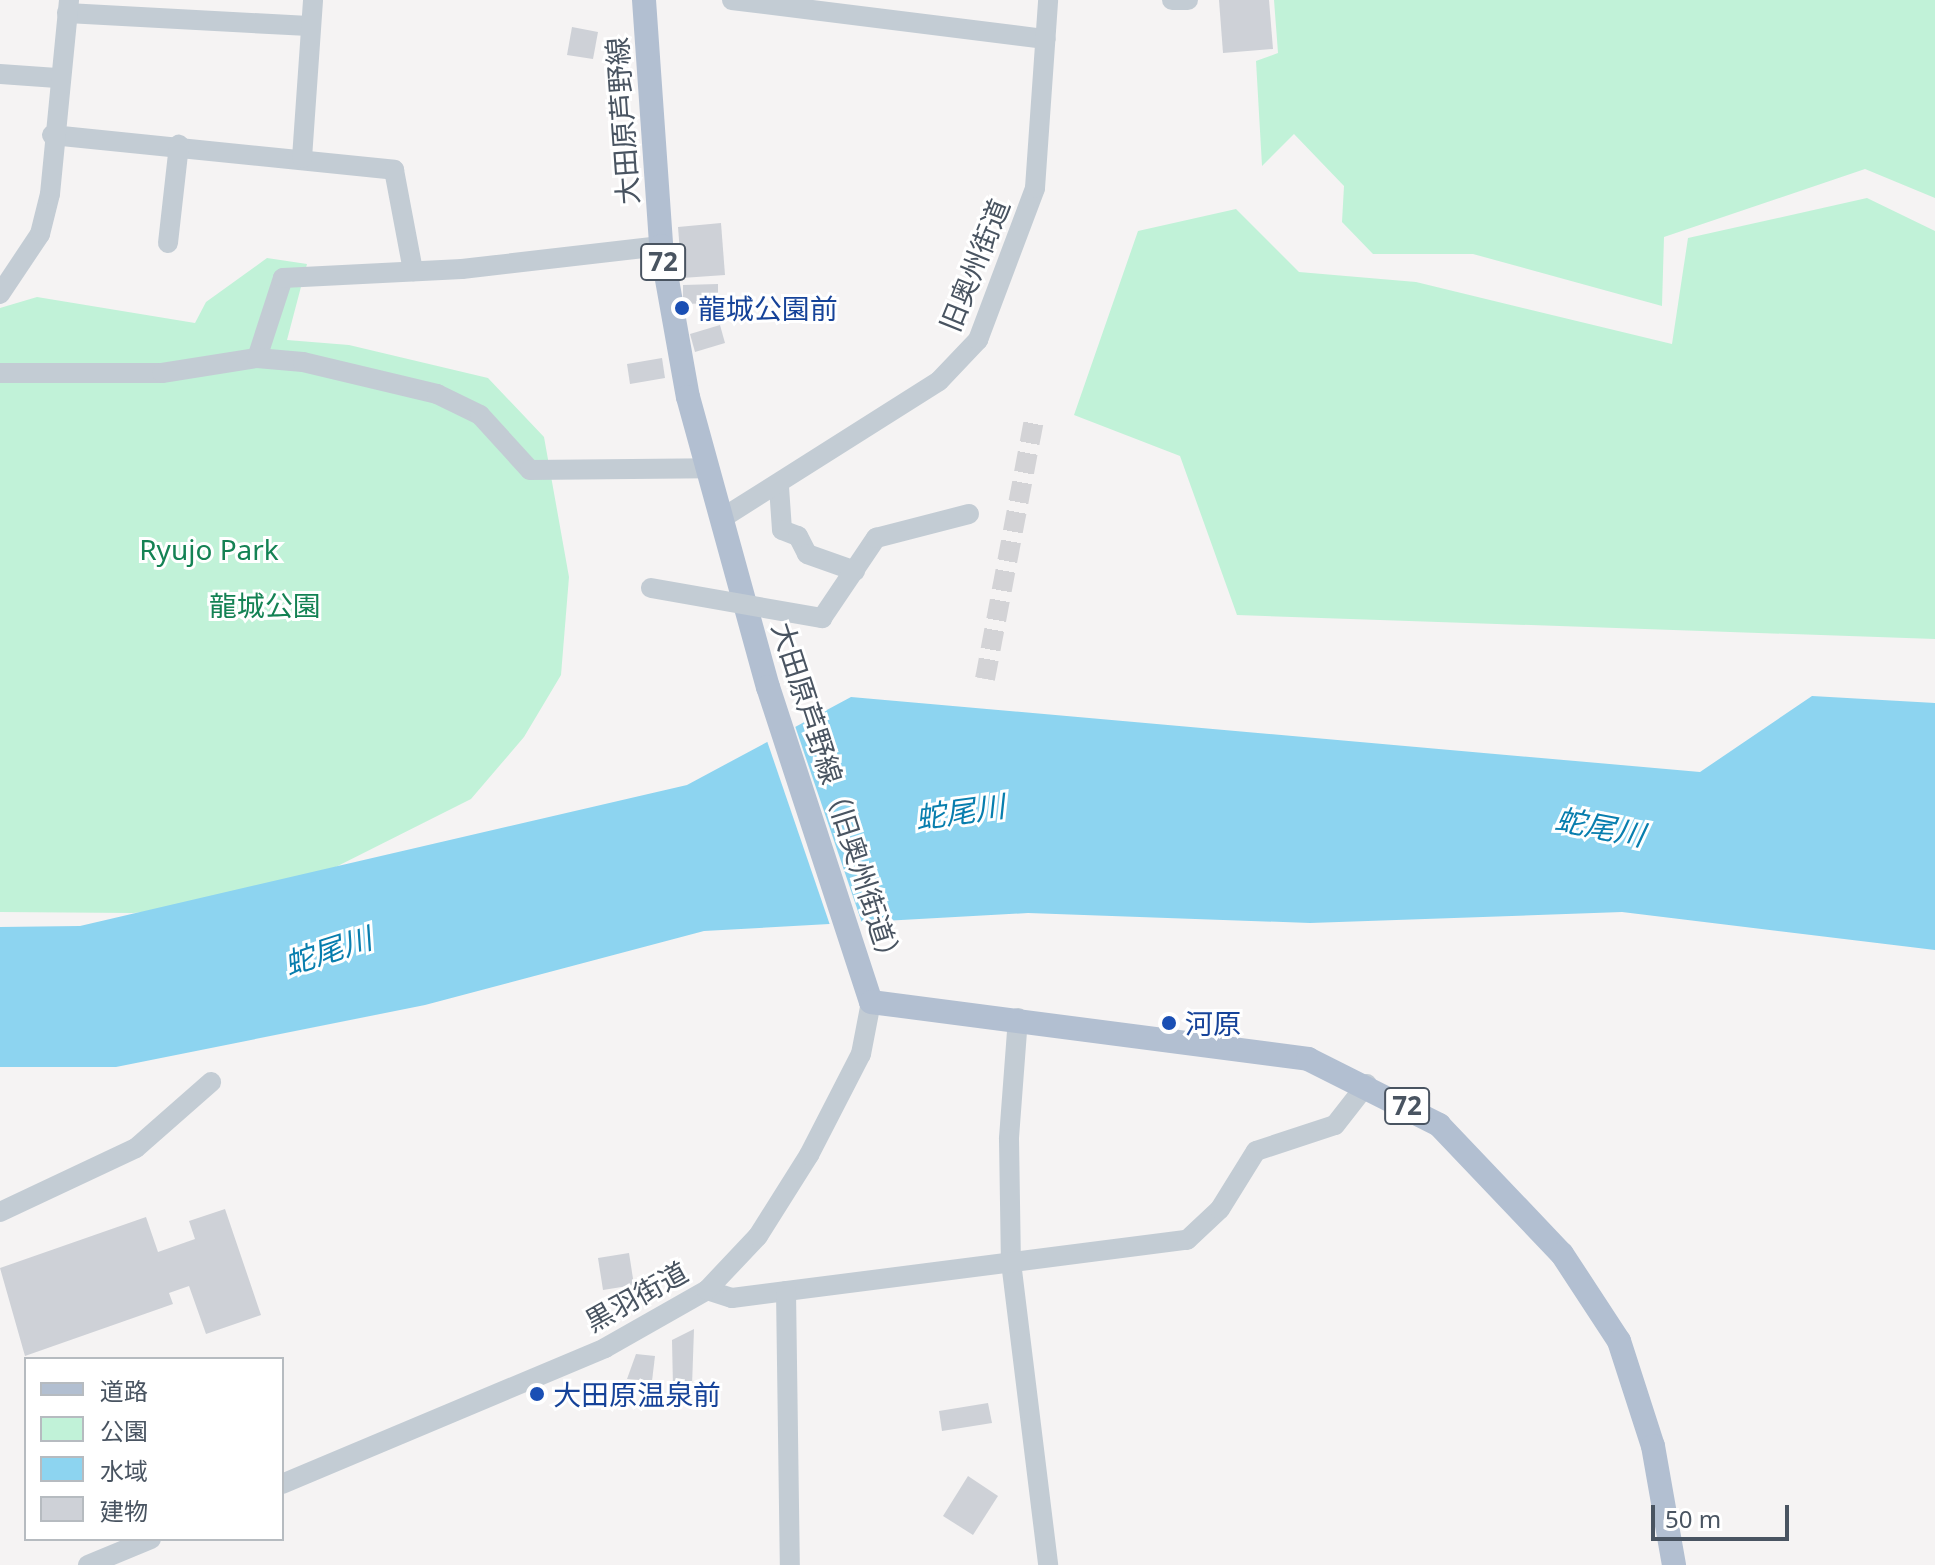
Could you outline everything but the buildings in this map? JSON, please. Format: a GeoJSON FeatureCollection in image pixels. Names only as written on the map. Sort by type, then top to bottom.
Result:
{"type":"FeatureCollection","features":[{"type":"Feature","properties":{"kind":"main road","name":"大田原芦野線"},"geometry":{"type":"LineString","coordinates":[[644,0],[661,246],[672,325],[708,468],[724,517]]}},
{"type":"Feature","properties":{"kind":"main road","name":"大田原芦野線（旧奥州街道）"},"geometry":{"type":"LineString","coordinates":[[724,517],[768,687],[871,1002],[1260,1049],[1308,1059],[1367,1084],[1470,1153],[1562,1254],[1603,1314],[1643,1406],[1674,1565]]}},
{"type":"Feature","properties":{"kind":"street"},"geometry":{"type":"LineString","coordinates":[[302,158],[313,0]]}},
{"type":"Feature","properties":{"kind":"street"},"geometry":{"type":"LineString","coordinates":[[732,0],[1046,39]]}},
{"type":"Feature","properties":{"kind":"street","name":"旧奥州街道"},"geometry":{"type":"LineString","coordinates":[[724,517],[779,487],[939,381],[978,340],[1035,188],[1048,0]]}},
{"type":"Feature","properties":{"kind":"street"},"geometry":{"type":"LineString","coordinates":[[1172,0],[1188,0]]}},
{"type":"Feature","properties":{"kind":"street"},"geometry":{"type":"LineString","coordinates":[[0,294],[40,234],[68,6],[309,26]]}},
{"type":"Feature","properties":{"kind":"street"},"geometry":{"type":"LineString","coordinates":[[0,74],[57,78]]}},
{"type":"Feature","properties":{"kind":"street"},"geometry":{"type":"LineString","coordinates":[[52,135],[179,145],[394,170],[413,271]]}},
{"type":"Feature","properties":{"kind":"street"},"geometry":{"type":"LineString","coordinates":[[168,243],[179,145]]}},
{"type":"Feature","properties":{"kind":"street"},"geometry":{"type":"LineString","coordinates":[[257,358],[283,278],[413,271],[661,246]]}},
{"type":"Feature","properties":{"kind":"street"},"geometry":{"type":"LineString","coordinates":[[0,373],[175,373],[257,358],[363,373],[437,394],[480,415],[530,470],[708,468]]}},
{"type":"Feature","properties":{"kind":"street"},"geometry":{"type":"LineString","coordinates":[[779,487],[782,530],[822,562],[855,571]]}},
{"type":"Feature","properties":{"kind":"street"},"geometry":{"type":"LineString","coordinates":[[651,588],[822,618],[876,538],[969,514]]}},
{"type":"Feature","properties":{"kind":"street","name":"黒羽街道"},"geometry":{"type":"LineString","coordinates":[[284,1483],[605,1348],[707,1290],[758,1236],[809,1155],[861,1054],[871,1002]]}},
{"type":"Feature","properties":{"kind":"street"},"geometry":{"type":"LineString","coordinates":[[1018,1018],[1009,1139],[1011,1262],[1048,1565]]}},
{"type":"Feature","properties":{"kind":"street"},"geometry":{"type":"LineString","coordinates":[[0,1212],[136,1148],[211,1082]]}},
{"type":"Feature","properties":{"kind":"street"},"geometry":{"type":"LineString","coordinates":[[707,1290],[732,1298],[1187,1240],[1220,1209],[1256,1151],[1335,1125],[1367,1084]]}},
{"type":"Feature","properties":{"kind":"street"},"geometry":{"type":"LineString","coordinates":[[786,1291],[790,1565]]}},
{"type":"Feature","properties":{"kind":"street"},"geometry":{"type":"LineString","coordinates":[[88,1565],[146,1541]]}},
{"type":"Feature","properties":{"kind":"green space"},"geometry":{"type":"Polygon","coordinates":[[[1274,0],[1935,0],[1935,198],[1865,169],[1664,237],[1662,306],[1473,254],[1373,254],[1342,222],[1344,186],[1294,134],[1262,166],[1256,61],[1278,53],[1274,0]]]}},
{"type":"Feature","properties":{"kind":"green space"},"geometry":{"type":"Polygon","coordinates":[[[1867,198],[1935,231],[1935,639],[1237,615],[1180,456],[1074,415],[1138,231],[1236,209],[1299,272],[1416,282],[1672,344],[1688,238],[1867,198]]]}},
{"type":"Feature","properties":{"kind":"green space","name":"龍城公園"},"geometry":{"type":"Polygon","coordinates":[[[267,258],[307,264],[287,340],[349,345],[488,378],[544,437],[569,577],[561,675],[524,737],[471,799],[270,900],[133,913],[0,912],[0,308],[37,297],[195,323],[206,302],[267,258]]]}},
{"type":"Feature","properties":{"kind":"water","name":"蛇尾川"},"geometry":{"type":"Polygon","coordinates":[[[1812,696],[1935,703],[1935,950],[1622,912],[1310,923],[1028,913],[704,931],[425,1005],[116,1067],[0,1067],[0,927],[80,926],[687,785],[851,697],[1700,772],[1812,696]]]}},
{"type":"Feature","properties":{"kind":"pier"},"geometry":{"type":"Polygon","coordinates":[[[794,723],[863,926],[831,928],[766,738],[794,723]]]}},
{"type":"Feature","properties":{"kind":"tunnel"},"geometry":{"type":"LineString","coordinates":[[985,679],[1034,419]]}},
{"type":"Feature","properties":{"kind":"place","name":"龍城公園前"},"geometry":{"type":"Point","coordinates":[682,308]}},
{"type":"Feature","properties":{"kind":"place","name":"河原"},"geometry":{"type":"Point","coordinates":[1169,1023]}},
{"type":"Feature","properties":{"kind":"place","name":"大田原温泉前"},"geometry":{"type":"Point","coordinates":[537,1394]}},
{"type":"Feature","properties":{"kind":"park label","name":"Ryujo Park"},"geometry":{"type":"Point","coordinates":[209,549]}}]}
